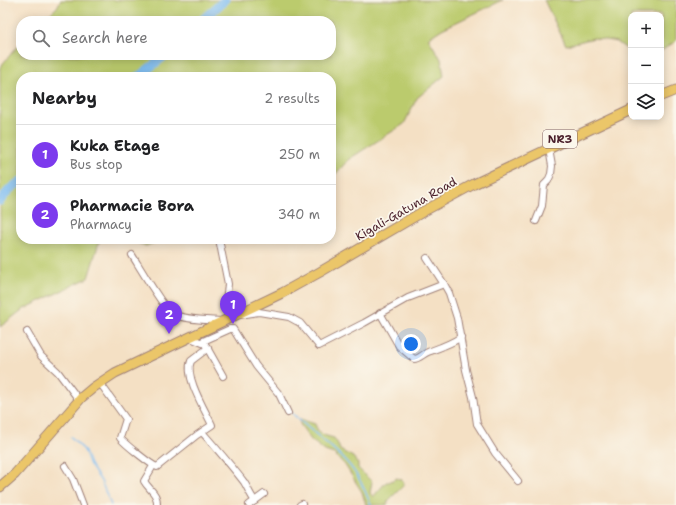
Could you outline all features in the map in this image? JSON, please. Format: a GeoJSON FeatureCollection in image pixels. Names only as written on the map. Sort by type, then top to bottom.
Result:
{"type":"FeatureCollection","features":[{"type":"Feature","properties":{"kind":"highway"},"geometry":{"type":"LineString","coordinates":[[664,90],[676,84]]}},
{"type":"Feature","properties":{"kind":"highway"},"geometry":{"type":"LineString","coordinates":[[664,95],[676,90]]}},
{"type":"Feature","properties":{"kind":"highway","name":"Kigali-Gatuna Road"},"geometry":{"type":"LineString","coordinates":[[0,487],[15,474],[79,400],[115,373],[282,293],[314,276],[424,211],[521,158],[578,129],[628,106]]}},
{"type":"Feature","properties":{"kind":"highway","name":"Kigali-Gatuna Road"},"geometry":{"type":"LineString","coordinates":[[490,176],[628,111]]}},
{"type":"Feature","properties":{"kind":"street"},"geometry":{"type":"LineString","coordinates":[[536,221],[542,206],[544,185],[548,181],[551,174],[552,166],[548,149]]}},
{"type":"Feature","properties":{"kind":"street"},"geometry":{"type":"LineString","coordinates":[[219,244],[228,284],[226,301],[233,316],[259,312],[289,317],[300,323],[319,346],[408,298],[444,284]]}},
{"type":"Feature","properties":{"kind":"street"},"geometry":{"type":"LineString","coordinates":[[132,255],[164,306],[172,314],[197,319],[223,321]]}},
{"type":"Feature","properties":{"kind":"street"},"geometry":{"type":"LineString","coordinates":[[428,258],[444,284],[453,305],[461,337],[477,424],[495,453],[518,481]]}},
{"type":"Feature","properties":{"kind":"street"},"geometry":{"type":"LineString","coordinates":[[380,313],[399,346],[414,359],[417,359],[427,352],[447,345],[461,337]]}},
{"type":"Feature","properties":{"kind":"street"},"geometry":{"type":"LineString","coordinates":[[201,342],[233,329],[259,370],[278,394],[288,413]]}},
{"type":"Feature","properties":{"kind":"street"},"geometry":{"type":"LineString","coordinates":[[27,332],[41,356],[61,376],[79,400]]}},
{"type":"Feature","properties":{"kind":"street"},"geometry":{"type":"LineString","coordinates":[[188,338],[205,344],[223,376]]}},
{"type":"Feature","properties":{"kind":"street"},"geometry":{"type":"LineString","coordinates":[[100,383],[126,419],[120,438],[153,466],[157,467],[182,446],[212,425],[195,390],[190,364],[191,361],[208,348]]}},
{"type":"Feature","properties":{"kind":"street"},"geometry":{"type":"LineString","coordinates":[[202,432],[239,476],[255,501]]}},
{"type":"Feature","properties":{"kind":"street"},"geometry":{"type":"LineString","coordinates":[[65,466],[74,479],[83,505]]}},
{"type":"Feature","properties":{"kind":"street"},"geometry":{"type":"LineString","coordinates":[[153,466],[144,481],[155,494],[157,498],[157,505]]}},
{"type":"Feature","properties":{"kind":"street"},"geometry":{"type":"LineString","coordinates":[[249,505],[264,494]]}},
{"type":"Feature","properties":{"kind":"green space"},"geometry":{"type":"Polygon","coordinates":[[[61,0],[503,0],[442,29],[428,38],[441,59],[444,76],[417,98],[404,124],[349,159],[336,173],[336,72],[16,72],[16,244],[98,244],[88,278],[22,310],[0,327],[0,67],[16,48],[16,60],[336,60],[336,16],[48,16],[57,7],[61,0]]]}},
{"type":"Feature","properties":{"kind":"green space"},"geometry":{"type":"Polygon","coordinates":[[[544,0],[676,0],[676,41],[664,49],[664,12],[628,12],[628,50],[617,42],[594,38],[566,45],[544,0]]]}},
{"type":"Feature","properties":{"kind":"green space"},"geometry":{"type":"Polygon","coordinates":[[[141,244],[151,244],[146,246],[141,244]]]}},
{"type":"Feature","properties":{"kind":"green space"},"geometry":{"type":"Polygon","coordinates":[[[300,420],[315,424],[322,434],[334,438],[340,450],[353,457],[358,464],[358,468],[372,482],[370,493],[373,497],[386,482],[397,478],[402,480],[404,485],[388,501],[387,505],[366,505],[362,492],[345,465],[334,454],[325,451],[311,440],[300,424],[300,420]]]}},
{"type":"Feature","properties":{"kind":"waterway"},"geometry":{"type":"LineString","coordinates":[[207,16],[225,0]]}},
{"type":"Feature","properties":{"kind":"waterway"},"geometry":{"type":"LineString","coordinates":[[144,72],[160,60]]}},
{"type":"Feature","properties":{"kind":"waterway"},"geometry":{"type":"LineString","coordinates":[[0,201],[10,189],[16,185]]}},
{"type":"Feature","properties":{"kind":"waterway"},"geometry":{"type":"LineString","coordinates":[[292,413],[348,463],[364,488],[371,505]]}},
{"type":"Feature","properties":{"kind":"waterway"},"geometry":{"type":"LineString","coordinates":[[71,437],[84,450],[90,465],[101,481],[111,505]]}},
{"type":"Feature","properties":{"kind":"place","name":"Kuka Etage"},"geometry":{"type":"Point","coordinates":[233,324]}},
{"type":"Feature","properties":{"kind":"place","name":"Pharmacie Bora"},"geometry":{"type":"Point","coordinates":[169,334]}}]}
